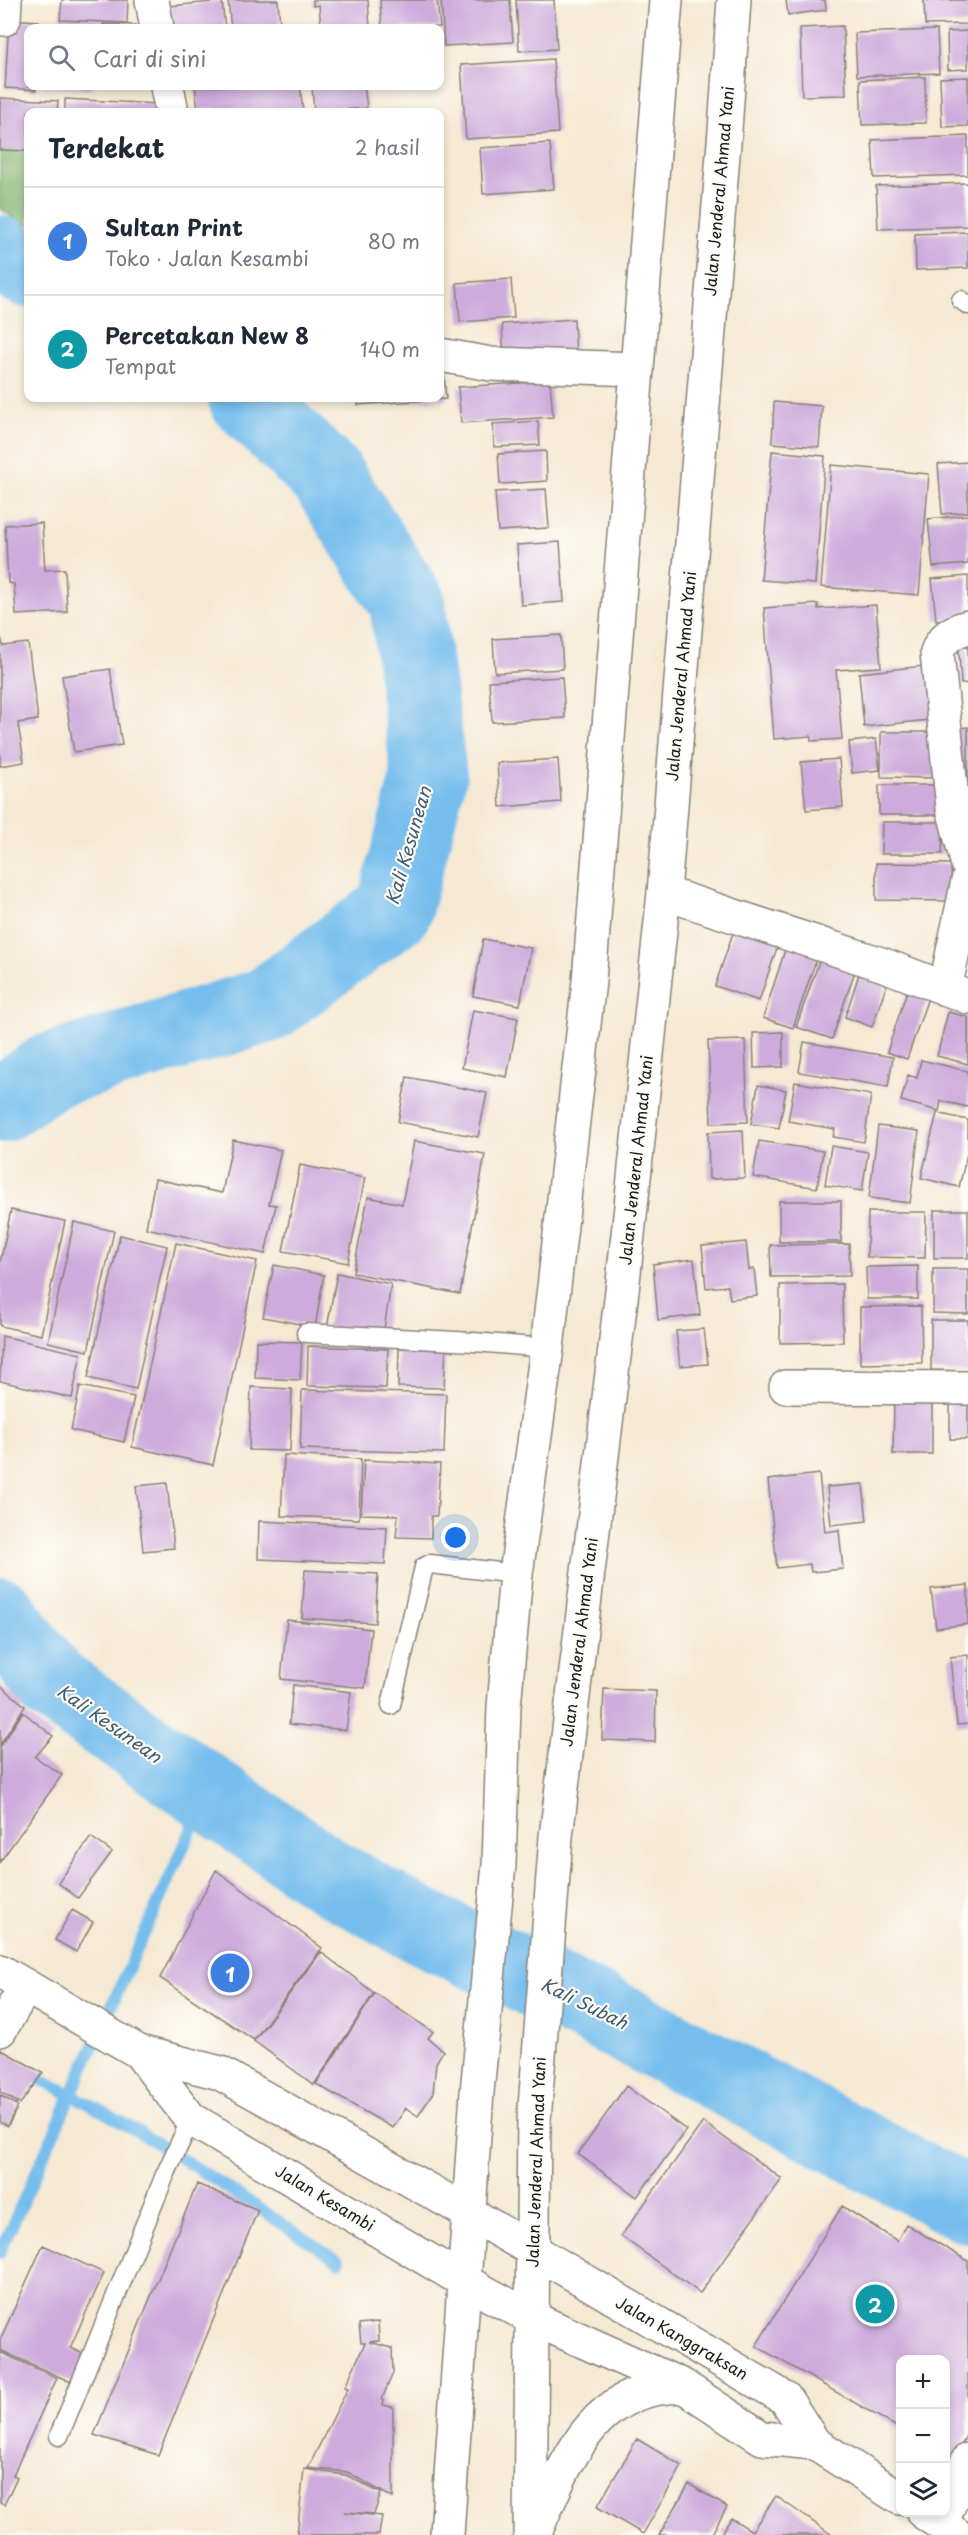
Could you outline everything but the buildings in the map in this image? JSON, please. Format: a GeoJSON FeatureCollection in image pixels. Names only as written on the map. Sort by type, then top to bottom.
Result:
{"type":"FeatureCollection","features":[{"type":"Feature","properties":{"kind":"main road"},"geometry":{"type":"LineString","coordinates":[[152,0],[156,24]]}},
{"type":"Feature","properties":{"kind":"main road"},"geometry":{"type":"LineString","coordinates":[[447,2535],[477,2091],[499,1865],[504,1706],[516,1574],[547,1348],[589,981],[666,0]]}},
{"type":"Feature","properties":{"kind":"main road","name":"Jalan Jenderal Ahmad Yani"},"geometry":{"type":"LineString","coordinates":[[532,2535],[534,2120],[556,1837],[623,1282],[664,893],[734,0]]}},
{"type":"Feature","properties":{"kind":"main road"},"geometry":{"type":"LineString","coordinates":[[168,90],[171,108]]}},
{"type":"Feature","properties":{"kind":"main road"},"geometry":{"type":"LineString","coordinates":[[444,356],[491,364],[637,369]]}},
{"type":"Feature","properties":{"kind":"main road"},"geometry":{"type":"LineString","coordinates":[[968,627],[948,636],[940,643],[937,653],[953,808],[968,865]]}},
{"type":"Feature","properties":{"kind":"main road"},"geometry":{"type":"LineString","coordinates":[[664,893],[884,965],[957,993],[968,881]]}},
{"type":"Feature","properties":{"kind":"main road"},"geometry":{"type":"LineString","coordinates":[[786,1387],[968,1388]]}},
{"type":"Feature","properties":{"kind":"main road"},"geometry":{"type":"LineString","coordinates":[[0,2030],[23,1984]]}},
{"type":"Feature","properties":{"kind":"main road","name":"Jalan Kesambi"},"geometry":{"type":"LineString","coordinates":[[23,1984],[136,2050],[220,2073],[533,2251]]}},
{"type":"Feature","properties":{"kind":"main road","name":"Jalan Kesambi"},"geometry":{"type":"LineString","coordinates":[[136,2050],[191,2119],[464,2281],[532,2318]]}},
{"type":"Feature","properties":{"kind":"main road","name":"Jalan Kanggraksan"},"geometry":{"type":"LineString","coordinates":[[533,2251],[785,2398],[814,2443],[896,2495]]}},
{"type":"Feature","properties":{"kind":"main road","name":"Jalan Kanggraksan"},"geometry":{"type":"LineString","coordinates":[[532,2318],[682,2386],[762,2438],[814,2443]]}},
{"type":"Feature","properties":{"kind":"main road"},"geometry":{"type":"LineString","coordinates":[[532,2535],[569,2459],[596,2420],[622,2401],[650,2390],[682,2386]]}},
{"type":"Feature","properties":{"kind":"main road"},"geometry":{"type":"LineString","coordinates":[[940,2524],[968,2460]]}},
{"type":"Feature","properties":{"kind":"lane"},"geometry":{"type":"LineString","coordinates":[[306,1333],[547,1348]]}},
{"type":"Feature","properties":{"kind":"lane"},"geometry":{"type":"LineString","coordinates":[[391,1705],[424,1567],[430,1564],[516,1574]]}},
{"type":"Feature","properties":{"kind":"lane"},"geometry":{"type":"LineString","coordinates":[[59,2436],[165,2175],[191,2119]]}},
{"type":"Feature","properties":{"kind":"green space"},"geometry":{"type":"Polygon","coordinates":[[[0,125],[24,137],[24,224],[0,208],[0,125]]]}},
{"type":"Feature","properties":{"kind":"waterway","name":"Kali Kesunean"},"geometry":{"type":"LineString","coordinates":[[0,253],[24,268]]}},
{"type":"Feature","properties":{"kind":"waterway","name":"Kali Kesunean"},"geometry":{"type":"LineString","coordinates":[[0,1105],[50,1071],[267,1005],[394,910],[429,775],[407,602],[327,477],[250,402]]}},
{"type":"Feature","properties":{"kind":"waterway","name":"Kali Subah"},"geometry":{"type":"LineString","coordinates":[[0,1615],[52,1684],[327,1875],[411,1921],[597,2010],[968,2205]]}},
{"type":"Feature","properties":{"kind":"waterway"},"geometry":{"type":"LineString","coordinates":[[0,2252],[208,1793]]}},
{"type":"Feature","properties":{"kind":"waterway"},"geometry":{"type":"LineString","coordinates":[[40,2079],[155,2142],[339,2261]]}},
{"type":"Feature","properties":{"kind":"place","name":"Sultan Print"},"geometry":{"type":"Point","coordinates":[230,1973]}},
{"type":"Feature","properties":{"kind":"place","name":"Percetakan New 8"},"geometry":{"type":"Point","coordinates":[875,2304]}}]}
